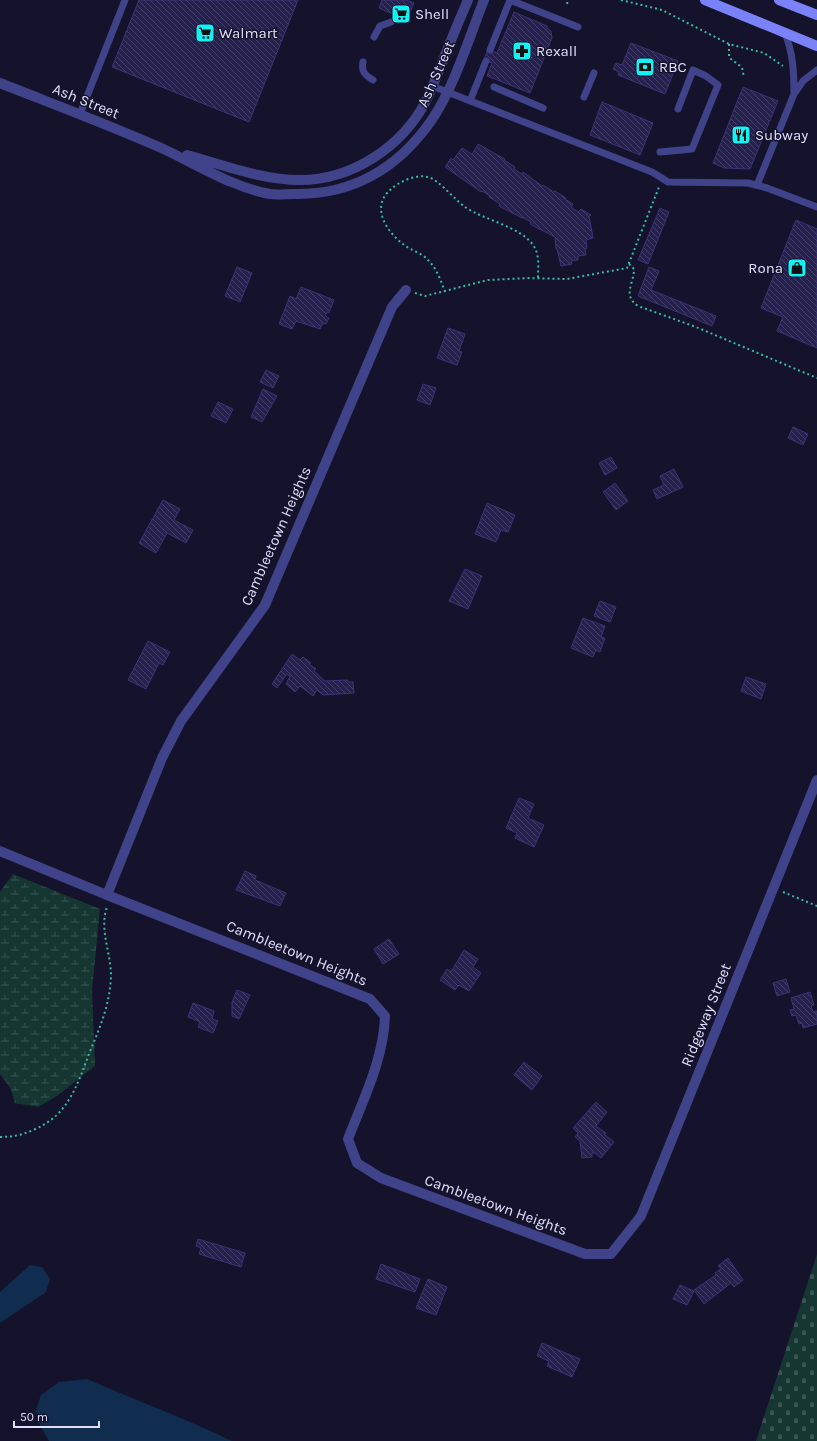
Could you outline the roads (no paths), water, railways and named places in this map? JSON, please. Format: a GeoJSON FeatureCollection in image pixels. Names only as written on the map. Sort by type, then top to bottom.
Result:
{"type":"FeatureCollection","features":[{"type":"Feature","properties":{"kind":"main road"},"geometry":{"type":"LineString","coordinates":[[705,0],[817,46]]}},
{"type":"Feature","properties":{"kind":"main road"},"geometry":{"type":"LineString","coordinates":[[779,0],[817,16]]}},
{"type":"Feature","properties":{"kind":"street","name":"Ash Street"},"geometry":{"type":"LineString","coordinates":[[160,148],[255,174],[300,180],[333,176],[382,154],[413,123],[426,100],[468,0]]}},
{"type":"Feature","properties":{"kind":"street","name":"Ash Street"},"geometry":{"type":"LineString","coordinates":[[0,83],[80,114],[160,148],[238,185],[270,194],[316,194],[340,189],[376,175],[397,160],[415,141],[432,120],[447,92],[484,0]]}},
{"type":"Feature","properties":{"kind":"street","name":"Cambleetown Heights"},"geometry":{"type":"LineString","coordinates":[[110,896],[162,758],[181,721],[265,605],[392,307],[406,290]]}},
{"type":"Feature","properties":{"kind":"street","name":"Ridgeway Street"},"geometry":{"type":"LineString","coordinates":[[611,1254],[641,1216],[817,780]]}},
{"type":"Feature","properties":{"kind":"street","name":"Cambleetown Heights"},"geometry":{"type":"LineString","coordinates":[[0,851],[370,999],[385,1016],[384,1029],[376,1064],[348,1139],[357,1163],[381,1178],[585,1254],[611,1254]]}},
{"type":"Feature","properties":{"kind":"lane"},"geometry":{"type":"LineString","coordinates":[[80,114],[125,0]]}},
{"type":"Feature","properties":{"kind":"lane"},"geometry":{"type":"LineString","coordinates":[[490,50],[510,0],[578,27]]}},
{"type":"Feature","properties":{"kind":"lane"},"geometry":{"type":"LineString","coordinates":[[374,37],[380,26],[391,22]]}},
{"type":"Feature","properties":{"kind":"lane"},"geometry":{"type":"LineString","coordinates":[[785,33],[791,48],[794,65],[794,94]]}},
{"type":"Feature","properties":{"kind":"lane"},"geometry":{"type":"LineString","coordinates":[[470,101],[486,61]]}},
{"type":"Feature","properties":{"kind":"lane"},"geometry":{"type":"LineString","coordinates":[[363,62],[362,70],[364,74],[373,80]]}},
{"type":"Feature","properties":{"kind":"lane"},"geometry":{"type":"LineString","coordinates":[[660,152],[692,148],[718,86],[706,76],[693,70],[678,109]]}},
{"type":"Feature","properties":{"kind":"lane"},"geometry":{"type":"LineString","coordinates":[[757,185],[794,94],[803,81],[817,70]]}},
{"type":"Feature","properties":{"kind":"lane"},"geometry":{"type":"LineString","coordinates":[[584,97],[594,73]]}},
{"type":"Feature","properties":{"kind":"lane"},"geometry":{"type":"LineString","coordinates":[[432,86],[652,172],[668,182],[725,181],[757,185],[817,207]]}},
{"type":"Feature","properties":{"kind":"lane"},"geometry":{"type":"LineString","coordinates":[[494,87],[543,108]]}},
{"type":"Feature","properties":{"kind":"water"},"geometry":{"type":"Polygon","coordinates":[[[30,1265],[42,1267],[50,1279],[46,1292],[0,1323],[0,1292],[30,1265]]]}},
{"type":"Feature","properties":{"kind":"water"},"geometry":{"type":"Polygon","coordinates":[[[87,1379],[232,1441],[49,1441],[38,1422],[36,1410],[41,1395],[59,1382],[87,1379]]]}},
{"type":"Feature","properties":{"kind":"place","name":"Shell"},"geometry":{"type":"Point","coordinates":[401,14]}},
{"type":"Feature","properties":{"kind":"place","name":"Walmart"},"geometry":{"type":"Point","coordinates":[205,33]}},
{"type":"Feature","properties":{"kind":"place","name":"Rexall"},"geometry":{"type":"Point","coordinates":[522,51]}},
{"type":"Feature","properties":{"kind":"place","name":"RBC"},"geometry":{"type":"Point","coordinates":[645,67]}},
{"type":"Feature","properties":{"kind":"place","name":"Subway"},"geometry":{"type":"Point","coordinates":[741,135]}},
{"type":"Feature","properties":{"kind":"place","name":"Rona"},"geometry":{"type":"Point","coordinates":[797,268]}}]}
